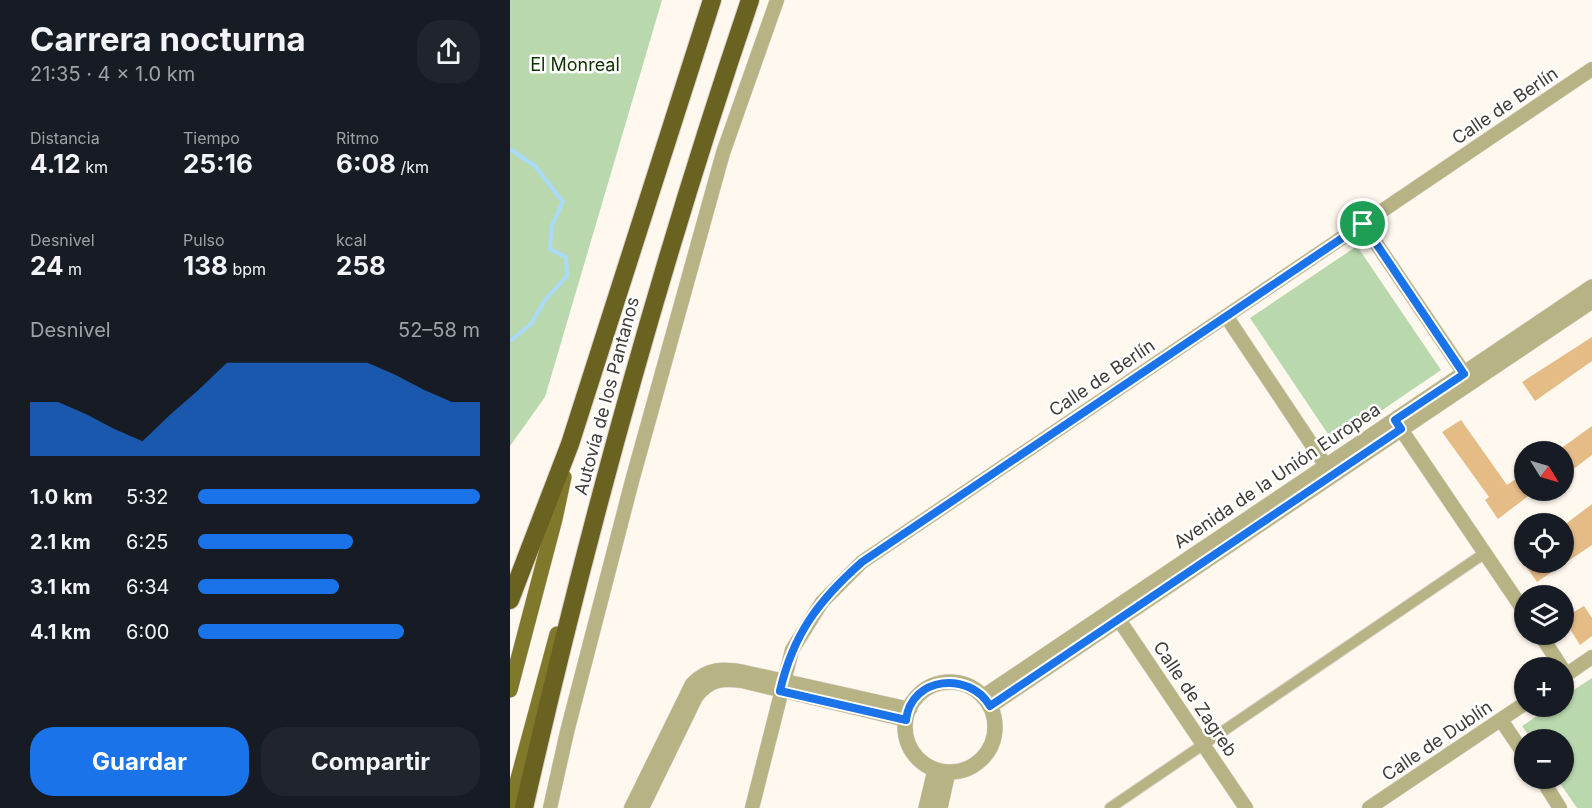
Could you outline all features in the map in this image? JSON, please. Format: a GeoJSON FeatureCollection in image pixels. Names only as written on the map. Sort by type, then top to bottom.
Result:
{"type":"FeatureCollection","features":[{"type":"Feature","properties":{"kind":"highway","name":"Autovía de los Pantanos"},"geometry":{"type":"LineString","coordinates":[[510,600],[570,444],[712,0]]}},
{"type":"Feature","properties":{"kind":"highway","name":"Autovía de los Pantanos"},"geometry":{"type":"LineString","coordinates":[[524,808],[621,422],[706,131],[750,0]]}},
{"type":"Feature","properties":{"kind":"main road"},"geometry":{"type":"LineString","coordinates":[[510,808],[589,515],[621,422]]}},
{"type":"Feature","properties":{"kind":"main road"},"geometry":{"type":"LineString","coordinates":[[510,690],[555,519],[570,444]]}},
{"type":"Feature","properties":{"kind":"street"},"geometry":{"type":"LineString","coordinates":[[550,808],[567,732],[632,481],[723,153],[777,0]]}},
{"type":"Feature","properties":{"kind":"street","name":"Calle de Berlín"},"geometry":{"type":"LineString","coordinates":[[752,808],[781,686],[792,650],[811,617],[835,587],[862,562],[1592,69]]}},
{"type":"Feature","properties":{"kind":"street"},"geometry":{"type":"LineString","coordinates":[[1363,224],[1464,374]]}},
{"type":"Feature","properties":{"kind":"street","name":"Avenida de la Unión Europea"},"geometry":{"type":"LineString","coordinates":[[1116,614],[1326,466],[1398,425],[1464,374],[1592,288]]}},
{"type":"Feature","properties":{"kind":"street","name":"Avenida de la Unión Europea"},"geometry":{"type":"LineString","coordinates":[[987,701],[1398,425],[1592,301]]}},
{"type":"Feature","properties":{"kind":"street"},"geometry":{"type":"LineString","coordinates":[[1226,316],[1326,466]]}},
{"type":"Feature","properties":{"kind":"street"},"geometry":{"type":"LineString","coordinates":[[1398,425],[1514,596]]}},
{"type":"Feature","properties":{"kind":"street"},"geometry":{"type":"LineString","coordinates":[[1110,808],[1485,553]]}},
{"type":"Feature","properties":{"kind":"street","name":"Calle de Zagreb"},"geometry":{"type":"LineString","coordinates":[[1116,614],[1246,808]]}},
{"type":"Feature","properties":{"kind":"street"},"geometry":{"type":"LineString","coordinates":[[1574,667],[1592,657]]}},
{"type":"Feature","properties":{"kind":"street"},"geometry":{"type":"LineString","coordinates":[[631,808],[687,694],[699,677],[716,669],[724,669],[781,686],[908,715]]}},
{"type":"Feature","properties":{"kind":"street"},"geometry":{"type":"LineString","coordinates":[[642,808],[696,697],[708,684],[716,680],[731,679],[781,686]]}},
{"type":"Feature","properties":{"kind":"street"},"geometry":{"type":"LineString","coordinates":[[952,682],[967,685],[987,701],[995,726],[991,747],[982,759],[970,768],[941,771],[916,757],[909,745],[908,715],[923,691],[937,684],[952,682]]}},
{"type":"Feature","properties":{"kind":"street","name":"Calle de Dublín"},"geometry":{"type":"LineString","coordinates":[[1369,808],[1514,711]]}},
{"type":"Feature","properties":{"kind":"street"},"geometry":{"type":"LineString","coordinates":[[1501,720],[1514,739]]}},
{"type":"Feature","properties":{"kind":"street"},"geometry":{"type":"LineString","coordinates":[[559,808],[567,732]]}},
{"type":"Feature","properties":{"kind":"street"},"geometry":{"type":"LineString","coordinates":[[926,808],[941,771]]}},
{"type":"Feature","properties":{"kind":"street"},"geometry":{"type":"LineString","coordinates":[[940,808],[941,771]]}},
{"type":"Feature","properties":{"kind":"street"},"geometry":{"type":"LineString","coordinates":[[1548,789],[1560,808]]}},
{"type":"Feature","properties":{"kind":"green space","name":"El Monreal"},"geometry":{"type":"Polygon","coordinates":[[[510,0],[662,0],[545,397],[510,446],[510,0]]]}},
{"type":"Feature","properties":{"kind":"green space"},"geometry":{"type":"Polygon","coordinates":[[[1357,246],[1441,370],[1334,443],[1250,318],[1357,246]]]}},
{"type":"Feature","properties":{"kind":"green space"},"geometry":{"type":"Polygon","coordinates":[[[1592,678],[1592,808],[1577,808],[1564,789],[1574,789],[1574,729],[1524,729],[1522,726],[1535,717],[1574,717],[1574,690],[1592,678]]]}},
{"type":"Feature","properties":{"kind":"building"},"geometry":{"type":"Polygon","coordinates":[[[1592,337],[1592,361],[1535,401],[1522,382],[1592,337]]]}},
{"type":"Feature","properties":{"kind":"building"},"geometry":{"type":"Polygon","coordinates":[[[1461,420],[1507,485],[1514,480],[1514,501],[1522,501],[1498,519],[1485,500],[1489,497],[1442,432],[1461,420]]]}},
{"type":"Feature","properties":{"kind":"building"},"geometry":{"type":"Polygon","coordinates":[[[1592,426],[1592,455],[1574,469],[1574,441],[1571,441],[1592,426]]]}},
{"type":"Feature","properties":{"kind":"building"},"geometry":{"type":"Polygon","coordinates":[[[1592,504],[1592,545],[1574,557],[1574,518],[1592,504]]]}},
{"type":"Feature","properties":{"kind":"building"},"geometry":{"type":"Polygon","coordinates":[[[1531,573],[1550,573],[1537,582],[1531,573]]]}},
{"type":"Feature","properties":{"kind":"building"},"geometry":{"type":"Polygon","coordinates":[[[1584,606],[1592,618],[1592,636],[1580,645],[1574,635],[1574,612],[1584,606]]]}},
{"type":"Feature","properties":{"kind":"waterway"},"geometry":{"type":"LineString","coordinates":[[510,149],[535,166],[563,202],[552,225],[550,249],[566,257],[567,276],[545,300],[531,324],[510,341]]}},
{"type":"Feature","properties":{"kind":"route"},"geometry":{"type":"LineString","coordinates":[[1363,224],[1464,374],[1395,420],[1401,429],[990,706],[980,692],[967,685],[952,682],[937,684],[923,691],[913,702],[906,720],[780,691],[792,650],[800,633],[835,587],[862,562],[1363,224]]}}]}
